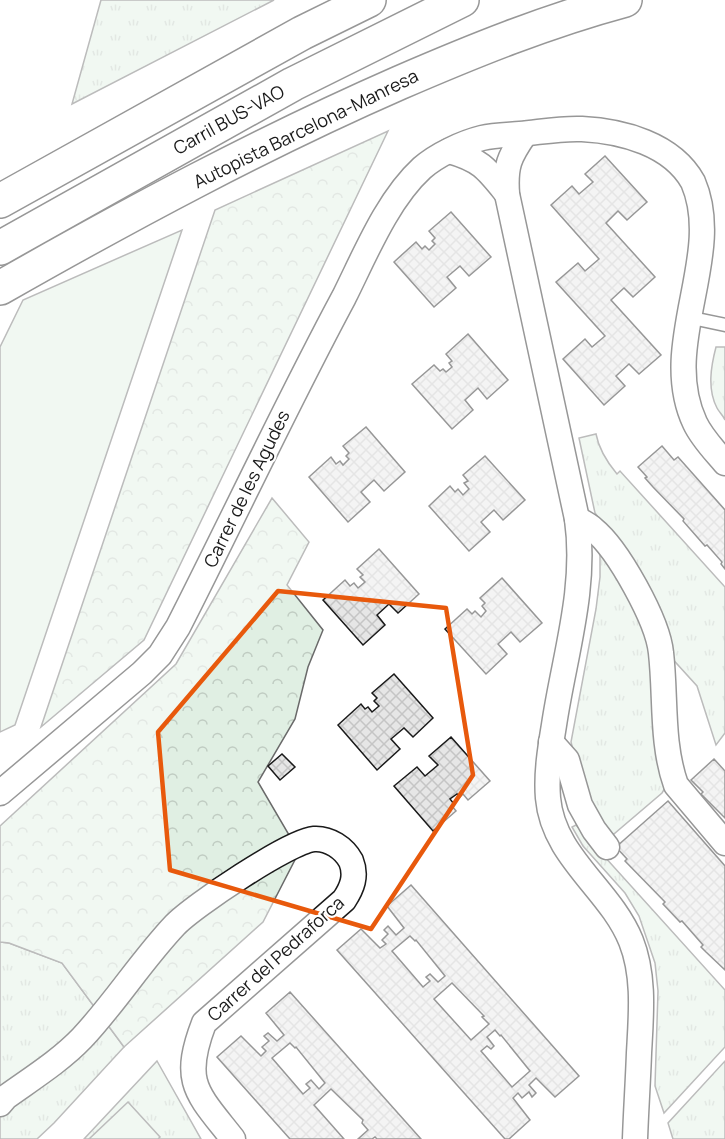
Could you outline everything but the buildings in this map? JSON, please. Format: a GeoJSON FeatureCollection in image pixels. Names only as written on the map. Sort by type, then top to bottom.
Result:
{"type":"FeatureCollection","features":[{"type":"Feature","properties":{"kind":"highway"},"geometry":{"type":"LineString","coordinates":[[0,201],[302,33],[369,0]]}},
{"type":"Feature","properties":{"kind":"highway","name":"Carril BUS-VAO"},"geometry":{"type":"LineString","coordinates":[[0,248],[282,90],[462,0]]}},
{"type":"Feature","properties":{"kind":"highway","name":"Autopista Barcelona-Manresa"},"geometry":{"type":"LineString","coordinates":[[0,288],[228,163],[345,107],[467,53],[591,9],[625,0]]}},
{"type":"Feature","properties":{"kind":"street","name":"Carrer de les Agudes"},"geometry":{"type":"LineString","coordinates":[[0,793],[142,673],[160,655],[178,627],[322,337],[387,213],[423,167],[449,151],[482,138],[565,129],[615,133],[636,139],[662,151],[682,168],[693,183],[700,199],[706,244],[685,352],[684,374],[688,406],[705,440],[725,463]]}},
{"type":"Feature","properties":{"kind":"street"},"geometry":{"type":"LineString","coordinates":[[525,134],[512,152],[505,173],[507,194],[577,519],[581,558],[579,584],[551,742],[548,796],[555,828],[571,856],[623,924],[636,961],[641,988],[635,1139]]}},
{"type":"Feature","properties":{"kind":"street"},"geometry":{"type":"LineString","coordinates":[[449,151],[468,156],[482,164],[507,194]]}},
{"type":"Feature","properties":{"kind":"street"},"geometry":{"type":"LineString","coordinates":[[577,519],[593,529],[616,555],[646,609],[661,650],[666,731],[676,785],[725,843]]}},
{"type":"Feature","properties":{"kind":"street"},"geometry":{"type":"LineString","coordinates":[[551,742],[567,760],[584,813],[607,847]]}},
{"type":"Feature","properties":{"kind":"street","name":"Carrer del Pedraforca"},"geometry":{"type":"LineString","coordinates":[[0,1104],[6,1097],[69,1051],[81,1039],[111,1006],[174,926],[196,906],[265,862],[302,842],[313,839],[325,840],[345,853],[351,863],[354,873],[350,890],[344,900],[204,1023],[195,1047],[192,1073],[200,1096],[233,1139]]}},
{"type":"Feature","properties":{"kind":"lane"},"geometry":{"type":"LineString","coordinates":[[692,318],[725,325]]}},
{"type":"Feature","properties":{"kind":"highlighted area"},"geometry":{"type":"Polygon","coordinates":[[[278,591],[446,608],[473,775],[371,929],[170,870],[158,732],[278,591]]]}},
{"type":"Feature","properties":{"kind":"green space"},"geometry":{"type":"Polygon","coordinates":[[[101,0],[274,0],[72,104],[101,0]]]}},
{"type":"Feature","properties":{"kind":"green space"},"geometry":{"type":"Polygon","coordinates":[[[388,131],[144,640],[41,727],[215,210],[388,131]]]}},
{"type":"Feature","properties":{"kind":"green space"},"geometry":{"type":"Polygon","coordinates":[[[182,230],[15,725],[0,732],[0,347],[23,300],[182,230]]]}},
{"type":"Feature","properties":{"kind":"green space"},"geometry":{"type":"Polygon","coordinates":[[[716,347],[725,347],[725,420],[714,401],[711,385],[711,370],[716,347]]]}},
{"type":"Feature","properties":{"kind":"green space"},"geometry":{"type":"Polygon","coordinates":[[[596,434],[604,455],[617,474],[620,471],[725,587],[725,733],[716,745],[697,686],[668,654],[625,553],[595,513],[579,438],[596,434]]]}},
{"type":"Feature","properties":{"kind":"green space"},"geometry":{"type":"Polygon","coordinates":[[[272,498],[309,542],[287,585],[323,630],[308,667],[295,719],[258,782],[299,852],[263,922],[124,1047],[62,963],[9,943],[0,942],[0,826],[176,664],[272,498]]]}},
{"type":"Feature","properties":{"kind":"green space"},"geometry":{"type":"Polygon","coordinates":[[[600,549],[620,575],[652,651],[665,788],[608,839],[579,774],[571,742],[596,609],[600,577],[600,549]]]}},
{"type":"Feature","properties":{"kind":"green space"},"geometry":{"type":"Polygon","coordinates":[[[576,825],[725,990],[725,1047],[664,1113],[655,1086],[658,991],[655,963],[639,916],[625,893],[583,846],[572,827],[576,825]]]}},
{"type":"Feature","properties":{"kind":"green space"},"geometry":{"type":"Polygon","coordinates":[[[0,942],[9,943],[62,963],[124,1047],[37,1139],[0,1139],[0,942]]]}},
{"type":"Feature","properties":{"kind":"green space"},"geometry":{"type":"Polygon","coordinates":[[[157,1061],[201,1139],[84,1139],[157,1061]]]}},
{"type":"Feature","properties":{"kind":"green space"},"geometry":{"type":"Polygon","coordinates":[[[725,1061],[725,1139],[673,1139],[668,1123],[725,1061]]]}},
{"type":"Feature","properties":{"kind":"green space"},"geometry":{"type":"Polygon","coordinates":[[[128,1102],[160,1137],[158,1139],[89,1139],[128,1102]]]}}]}
